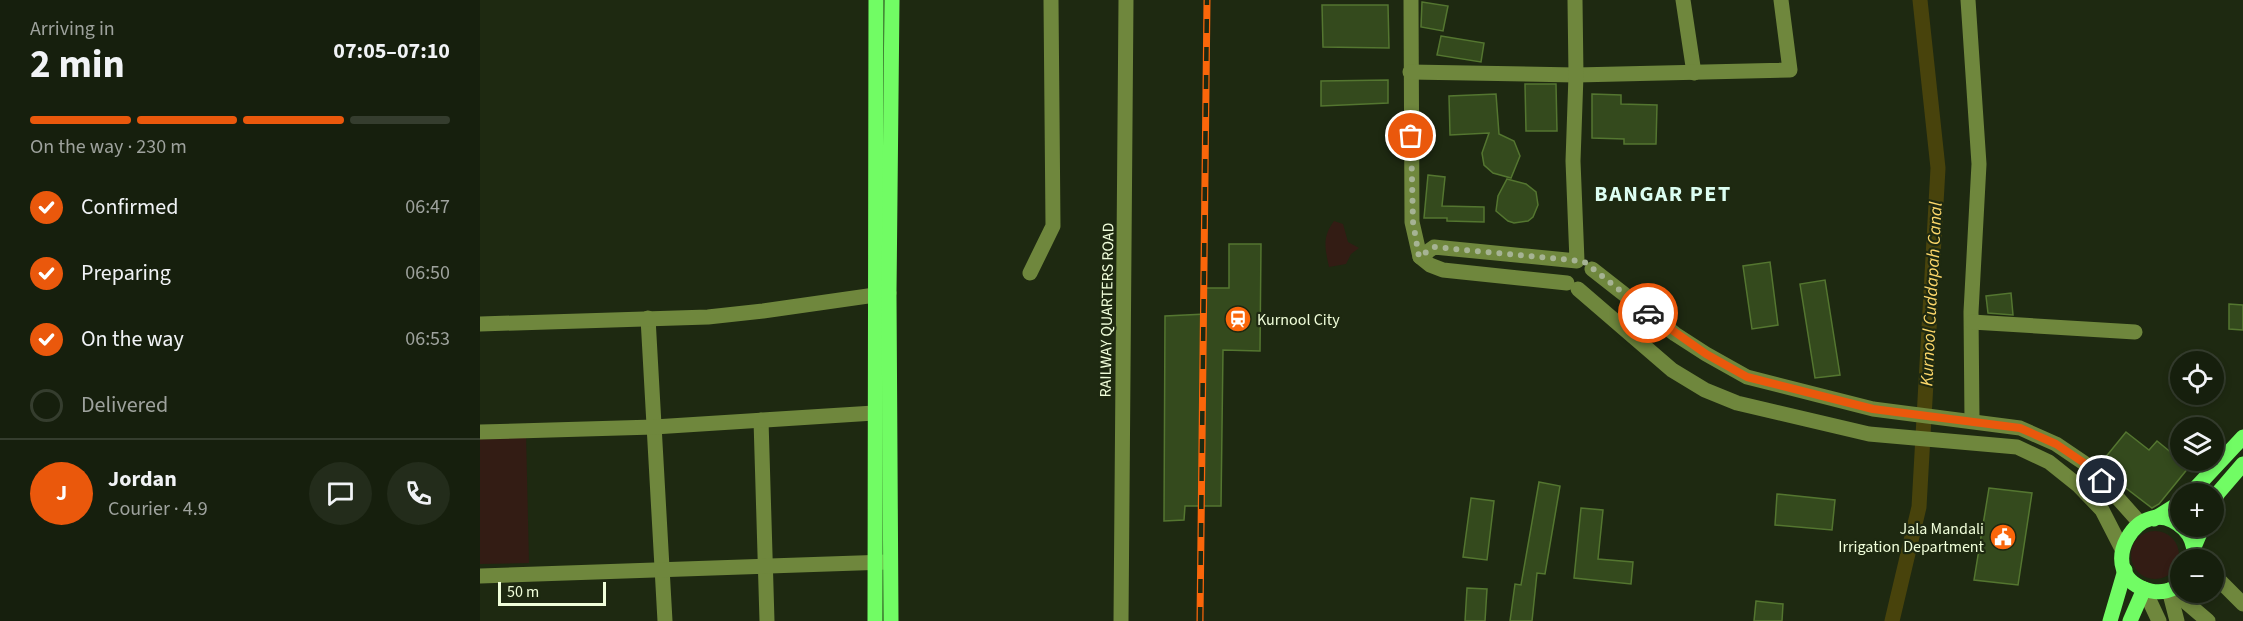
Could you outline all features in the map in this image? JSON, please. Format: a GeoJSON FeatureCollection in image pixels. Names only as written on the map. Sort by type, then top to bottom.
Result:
{"type":"FeatureCollection","features":[{"type":"Feature","properties":{"kind":"main road"},"geometry":{"type":"LineString","coordinates":[[876,0],[891,621]]}},
{"type":"Feature","properties":{"kind":"main road"},"geometry":{"type":"LineString","coordinates":[[875,621],[874,413],[882,293],[892,0]]}},
{"type":"Feature","properties":{"kind":"main road"},"geometry":{"type":"LineString","coordinates":[[2200,483],[2243,437]]}},
{"type":"Feature","properties":{"kind":"main road"},"geometry":{"type":"LineString","coordinates":[[2224,486],[2243,464]]}},
{"type":"Feature","properties":{"kind":"main road"},"geometry":{"type":"LineString","coordinates":[[2170,508],[2132,530],[2122,549],[2122,560],[2129,578],[2144,589],[2153,591],[2170,588]]}},
{"type":"Feature","properties":{"kind":"main road"},"geometry":{"type":"LineString","coordinates":[[2147,521],[2165,519],[2184,529],[2190,537],[2193,549]]}},
{"type":"Feature","properties":{"kind":"main road"},"geometry":{"type":"LineString","coordinates":[[2110,621],[2125,570]]}},
{"type":"Feature","properties":{"kind":"main road"},"geometry":{"type":"LineString","coordinates":[[2130,621],[2144,589]]}},
{"type":"Feature","properties":{"kind":"street"},"geometry":{"type":"LineString","coordinates":[[1030,273],[1053,226],[1051,0]]}},
{"type":"Feature","properties":{"kind":"street","name":"RAILWAY QUARTERS ROAD"},"geometry":{"type":"LineString","coordinates":[[1121,621],[1126,0]]}},
{"type":"Feature","properties":{"kind":"street"},"geometry":{"type":"LineString","coordinates":[[1411,0],[1413,222],[1419,257],[1443,270],[1573,286],[1587,287],[1591,283],[1592,270]]}},
{"type":"Feature","properties":{"kind":"street"},"geometry":{"type":"LineString","coordinates":[[1575,0],[1576,75],[1573,160],[1577,261]]}},
{"type":"Feature","properties":{"kind":"street"},"geometry":{"type":"LineString","coordinates":[[1683,0],[1694,73]]}},
{"type":"Feature","properties":{"kind":"street"},"geometry":{"type":"LineString","coordinates":[[1410,72],[1576,75],[1790,70],[1781,0]]}},
{"type":"Feature","properties":{"kind":"street"},"geometry":{"type":"LineString","coordinates":[[1968,0],[1979,164],[1972,322],[1972,421]]}},
{"type":"Feature","properties":{"kind":"street"},"geometry":{"type":"LineString","coordinates":[[1419,257],[1434,247],[1586,263],[1675,334],[1747,377],[1873,409],[2020,428],[2056,444],[2090,467],[2147,521]]}},
{"type":"Feature","properties":{"kind":"street"},"geometry":{"type":"LineString","coordinates":[[1577,261],[1566,269],[1573,286],[1672,370],[1705,390],[1737,403],[1869,434],[2017,447],[2049,462],[2079,486],[2102,510],[2122,549]]}},
{"type":"Feature","properties":{"kind":"street"},"geometry":{"type":"LineString","coordinates":[[480,324],[719,316],[882,293]]}},
{"type":"Feature","properties":{"kind":"street"},"geometry":{"type":"LineString","coordinates":[[648,318],[665,621]]}},
{"type":"Feature","properties":{"kind":"street"},"geometry":{"type":"LineString","coordinates":[[1972,322],[2135,332]]}},
{"type":"Feature","properties":{"kind":"street"},"geometry":{"type":"LineString","coordinates":[[480,432],[654,427],[874,413]]}},
{"type":"Feature","properties":{"kind":"street"},"geometry":{"type":"LineString","coordinates":[[761,420],[767,621]]}},
{"type":"Feature","properties":{"kind":"street"},"geometry":{"type":"LineString","coordinates":[[480,576],[890,562]]}},
{"type":"Feature","properties":{"kind":"street"},"geometry":{"type":"LineString","coordinates":[[2224,585],[2243,604]]}},
{"type":"Feature","properties":{"kind":"street"},"geometry":{"type":"LineString","coordinates":[[2144,589],[2159,621]]}},
{"type":"Feature","properties":{"kind":"street"},"geometry":{"type":"LineString","coordinates":[[2176,603],[2176,621]]}},
{"type":"Feature","properties":{"kind":"street"},"geometry":{"type":"LineString","coordinates":[[2187,603],[2208,621]]}},
{"type":"Feature","properties":{"kind":"shaded area"},"geometry":{"type":"Polygon","coordinates":[[[1334,221],[1343,224],[1348,242],[1359,248],[1351,254],[1346,264],[1329,267],[1326,243],[1328,232],[1334,221]]]}},
{"type":"Feature","properties":{"kind":"shaded area"},"geometry":{"type":"Polygon","coordinates":[[[526,433],[529,563],[480,564],[480,434],[526,433]]]}},
{"type":"Feature","properties":{"kind":"shaded area"},"geometry":{"type":"Polygon","coordinates":[[[2146,532],[2164,532],[2179,549],[2170,549],[2170,574],[2164,578],[2146,578],[2132,564],[2132,546],[2146,532]]]}},
{"type":"Feature","properties":{"kind":"building"},"geometry":{"type":"Polygon","coordinates":[[[1422,2],[1448,6],[1443,31],[1421,27],[1422,2]]]}},
{"type":"Feature","properties":{"kind":"building"},"geometry":{"type":"Polygon","coordinates":[[[1322,5],[1388,5],[1389,48],[1323,47],[1322,5]]]}},
{"type":"Feature","properties":{"kind":"building"},"geometry":{"type":"Polygon","coordinates":[[[1441,36],[1484,43],[1481,62],[1437,55],[1441,36]]]}},
{"type":"Feature","properties":{"kind":"building"},"geometry":{"type":"Polygon","coordinates":[[[1388,80],[1388,103],[1321,106],[1321,81],[1388,80]]]}},
{"type":"Feature","properties":{"kind":"building"},"geometry":{"type":"Polygon","coordinates":[[[1525,84],[1556,84],[1557,131],[1526,131],[1525,84]]]}},
{"type":"Feature","properties":{"kind":"building"},"geometry":{"type":"Polygon","coordinates":[[[1496,94],[1499,134],[1514,141],[1520,156],[1511,178],[1493,173],[1484,165],[1482,153],[1489,133],[1450,135],[1449,96],[1496,94]]]}},
{"type":"Feature","properties":{"kind":"building"},"geometry":{"type":"Polygon","coordinates":[[[1592,94],[1621,95],[1621,104],[1657,105],[1656,144],[1624,144],[1624,139],[1592,138],[1592,94]]]}},
{"type":"Feature","properties":{"kind":"building"},"geometry":{"type":"Polygon","coordinates":[[[1428,175],[1445,177],[1442,206],[1484,207],[1484,222],[1424,218],[1428,175]]]}},
{"type":"Feature","properties":{"kind":"building"},"geometry":{"type":"Polygon","coordinates":[[[1507,179],[1526,184],[1536,192],[1538,205],[1533,217],[1528,221],[1514,223],[1496,211],[1498,196],[1507,179]]]}},
{"type":"Feature","properties":{"kind":"building"},"geometry":{"type":"Polygon","coordinates":[[[1229,244],[1261,244],[1260,351],[1223,350],[1221,506],[1185,506],[1184,520],[1164,521],[1165,316],[1206,314],[1206,288],[1229,288],[1229,244]]]}},
{"type":"Feature","properties":{"kind":"building"},"geometry":{"type":"Polygon","coordinates":[[[1770,262],[1778,325],[1752,329],[1743,266],[1770,262]]]}},
{"type":"Feature","properties":{"kind":"building"},"geometry":{"type":"Polygon","coordinates":[[[1825,280],[1840,375],[1815,378],[1800,284],[1825,280]]]}},
{"type":"Feature","properties":{"kind":"building"},"geometry":{"type":"Polygon","coordinates":[[[2011,293],[2013,315],[1988,313],[1986,296],[2011,293]]]}},
{"type":"Feature","properties":{"kind":"building"},"geometry":{"type":"Polygon","coordinates":[[[2229,304],[2243,305],[2243,330],[2229,329],[2229,304]]]}},
{"type":"Feature","properties":{"kind":"building"},"geometry":{"type":"Polygon","coordinates":[[[2126,432],[2149,450],[2157,441],[2170,452],[2170,471],[2186,471],[2176,483],[2170,483],[2170,490],[2159,504],[2152,508],[2114,479],[2100,464],[2126,432]]]}},
{"type":"Feature","properties":{"kind":"building"},"geometry":{"type":"Polygon","coordinates":[[[1539,482],[1560,486],[1545,574],[1537,573],[1532,621],[1510,621],[1515,584],[1521,585],[1539,482]]]}},
{"type":"Feature","properties":{"kind":"building","name":"Jala Mandali Irrigation Department"},"geometry":{"type":"Polygon","coordinates":[[[1989,488],[2032,493],[2018,585],[1974,580],[1989,488]]]}},
{"type":"Feature","properties":{"kind":"building"},"geometry":{"type":"Polygon","coordinates":[[[1777,494],[1835,500],[1832,530],[1775,525],[1777,494]]]}},
{"type":"Feature","properties":{"kind":"building"},"geometry":{"type":"Polygon","coordinates":[[[1471,498],[1494,501],[1487,560],[1463,557],[1471,498]]]}},
{"type":"Feature","properties":{"kind":"building"},"geometry":{"type":"Polygon","coordinates":[[[1581,508],[1603,510],[1598,559],[1633,562],[1631,584],[1574,578],[1581,508]]]}},
{"type":"Feature","properties":{"kind":"building"},"geometry":{"type":"Polygon","coordinates":[[[1467,588],[1487,589],[1485,621],[1465,621],[1467,588]]]}},
{"type":"Feature","properties":{"kind":"building"},"geometry":{"type":"Polygon","coordinates":[[[1756,601],[1783,604],[1782,621],[1754,621],[1756,601]]]}},
{"type":"Feature","properties":{"kind":"waterway","name":"Kurnool Cuddapah Canal"},"geometry":{"type":"LineString","coordinates":[[1892,621],[1919,507],[1938,168],[1920,0]]}},
{"type":"Feature","properties":{"kind":"railway"},"geometry":{"type":"LineString","coordinates":[[1200,621],[1207,0]]}},
{"type":"Feature","properties":{"kind":"way so far"},"geometry":{"type":"LineString","coordinates":[[1411,136],[1413,222],[1419,257],[1434,247],[1581,261],[1648,313]]}},
{"type":"Feature","properties":{"kind":"place","name":"Kurnool City"},"geometry":{"type":"Point","coordinates":[1238,319]}},
{"type":"Feature","properties":{"kind":"place","name":"Jala Mandali Irrigation Department"},"geometry":{"type":"Point","coordinates":[2003,537]}},
{"type":"Feature","properties":{"kind":"district","name":"BANGAR PET"},"geometry":{"type":"Point","coordinates":[1663,193]}},
{"type":"Feature","properties":{"kind":"route"},"geometry":{"type":"LineString","coordinates":[[1648,313],[1675,334],[1747,377],[1873,409],[2020,428],[2056,444],[2090,467],[2102,481]]}}]}
